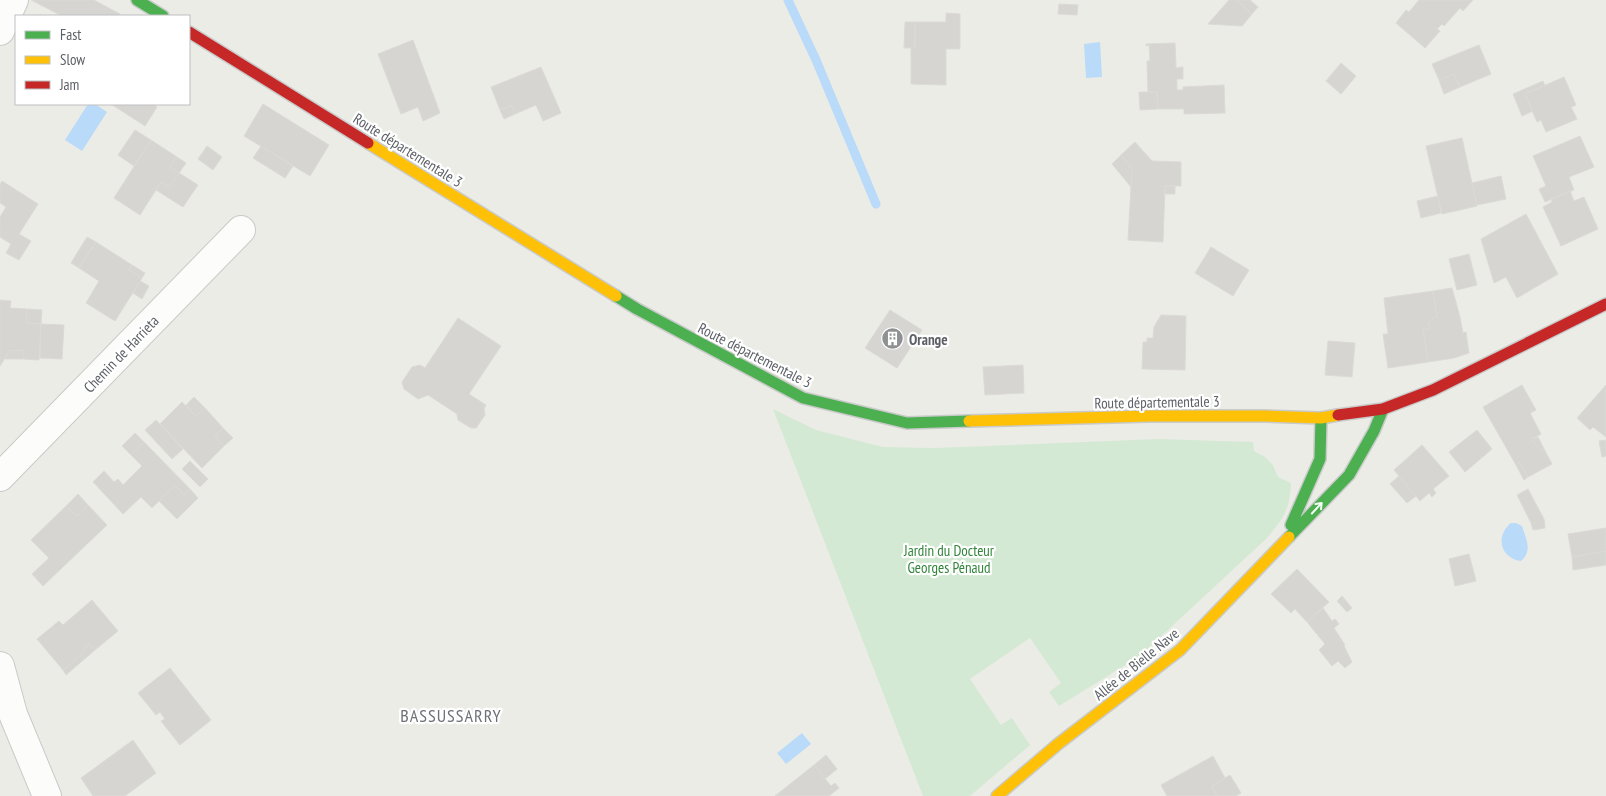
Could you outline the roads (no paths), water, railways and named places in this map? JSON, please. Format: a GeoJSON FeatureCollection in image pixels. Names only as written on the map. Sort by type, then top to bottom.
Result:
{"type":"FeatureCollection","features":[{"type":"Feature","properties":{"kind":"main road"},"geometry":{"type":"LineString","coordinates":[[137,0],[161,15]]}},
{"type":"Feature","properties":{"kind":"main road","name":"Route départementale 3"},"geometry":{"type":"LineString","coordinates":[[190,33],[638,309],[803,398],[907,423],[1149,416],[1321,418],[1383,409],[1433,390],[1606,304]]}},
{"type":"Feature","properties":{"kind":"main road","name":"Allée de Bielle Nave"},"geometry":{"type":"LineString","coordinates":[[998,796],[1058,744],[1180,650],[1349,475],[1374,431],[1383,409]]}},
{"type":"Feature","properties":{"kind":"main road","name":"Allée de Bielle Nave"},"geometry":{"type":"LineString","coordinates":[[1284,543],[1320,459],[1321,418]]}},
{"type":"Feature","properties":{"kind":"street"},"geometry":{"type":"LineString","coordinates":[[0,32],[14,0]]}},
{"type":"Feature","properties":{"kind":"street","name":"Chemin de Harrieta"},"geometry":{"type":"LineString","coordinates":[[0,477],[241,230]]}},
{"type":"Feature","properties":{"kind":"street"},"geometry":{"type":"LineString","coordinates":[[0,666],[12,714],[47,796]]}},
{"type":"Feature","properties":{"kind":"water"},"geometry":{"type":"Polygon","coordinates":[[[1100,42],[1102,77],[1086,78],[1084,44],[1100,42]]]}},
{"type":"Feature","properties":{"kind":"water"},"geometry":{"type":"Polygon","coordinates":[[[87,105],[96,105],[107,112],[82,151],[65,140],[87,105]]]}},
{"type":"Feature","properties":{"kind":"water"},"geometry":{"type":"Polygon","coordinates":[[[1511,523],[1522,526],[1527,540],[1527,553],[1521,561],[1508,556],[1502,546],[1503,534],[1511,523]]]}},
{"type":"Feature","properties":{"kind":"water"},"geometry":{"type":"Polygon","coordinates":[[[802,733],[811,744],[786,764],[777,753],[802,733]]]}},
{"type":"Feature","properties":{"kind":"waterway"},"geometry":{"type":"LineString","coordinates":[[788,0],[816,60],[876,204]]}},
{"type":"Feature","properties":{"kind":"place","name":"Orange"},"geometry":{"type":"Point","coordinates":[893,339]}},
{"type":"Feature","properties":{"kind":"district","name":"BASSUSSARRY"},"geometry":{"type":"Point","coordinates":[451,715]}},
{"type":"Feature","properties":{"kind":"park label","name":"Jardin du Docteur Georges Pénaud"},"geometry":{"type":"Point","coordinates":[949,558]}}]}
